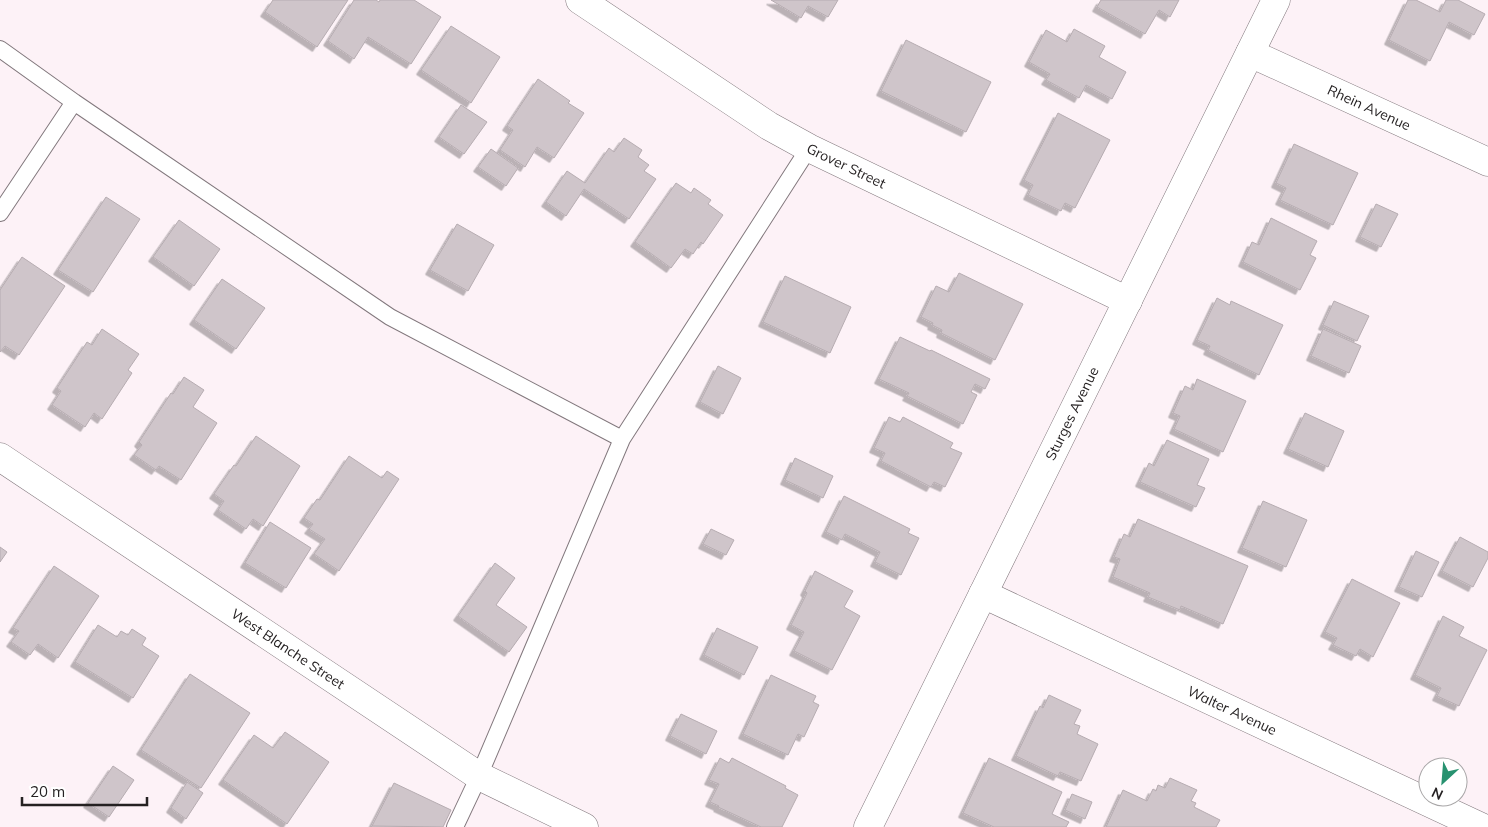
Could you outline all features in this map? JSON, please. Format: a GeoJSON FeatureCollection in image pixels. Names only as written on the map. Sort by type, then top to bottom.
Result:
{"type":"FeatureCollection","features":[{"type":"Feature","properties":{"kind":"street","name":"Grover Street"},"geometry":{"type":"LineString","coordinates":[[580,0],[769,126],[809,148],[1128,301]]}},
{"type":"Feature","properties":{"kind":"street","name":"Sturges Avenue"},"geometry":{"type":"LineString","coordinates":[[868,827],[1276,0]]}},
{"type":"Feature","properties":{"kind":"street","name":"Rhein Avenue"},"geometry":{"type":"LineString","coordinates":[[1250,53],[1488,162]]}},
{"type":"Feature","properties":{"kind":"street","name":"West Blanche Street"},"geometry":{"type":"LineString","coordinates":[[0,457],[479,776],[584,827]]}},
{"type":"Feature","properties":{"kind":"street","name":"Walter Avenue"},"geometry":{"type":"LineString","coordinates":[[983,594],[1481,827]]}},
{"type":"Feature","properties":{"kind":"lane"},"geometry":{"type":"LineString","coordinates":[[0,49],[74,102],[390,317],[622,439]]}},
{"type":"Feature","properties":{"kind":"lane"},"geometry":{"type":"LineString","coordinates":[[0,213],[74,102]]}},
{"type":"Feature","properties":{"kind":"lane"},"geometry":{"type":"LineString","coordinates":[[455,827],[479,776],[622,439],[809,148]]}},
{"type":"Feature","properties":{"kind":"building"},"geometry":{"type":"Polygon","coordinates":[[[273,0],[348,0],[317,47],[265,12],[273,0]]]}},
{"type":"Feature","properties":{"kind":"building"},"geometry":{"type":"Polygon","coordinates":[[[354,0],[376,0],[379,2],[380,0],[414,0],[441,17],[411,64],[368,37],[354,59],[328,41],[354,0]]]}},
{"type":"Feature","properties":{"kind":"building"},"geometry":{"type":"Polygon","coordinates":[[[771,0],[838,0],[828,17],[808,6],[801,18],[771,0]]]}},
{"type":"Feature","properties":{"kind":"building"},"geometry":{"type":"Polygon","coordinates":[[[1101,0],[1179,0],[1170,17],[1159,10],[1145,34],[1097,7],[1101,0]]]}},
{"type":"Feature","properties":{"kind":"building"},"geometry":{"type":"Polygon","coordinates":[[[1408,0],[1416,0],[1440,12],[1446,0],[1458,0],[1485,14],[1474,35],[1449,22],[1430,61],[1389,40],[1408,0]]]}},
{"type":"Feature","properties":{"kind":"building"},"geometry":{"type":"Polygon","coordinates":[[[451,26],[500,57],[471,103],[421,70],[451,26]]]}},
{"type":"Feature","properties":{"kind":"building"},"geometry":{"type":"Polygon","coordinates":[[[1074,29],[1105,46],[1099,57],[1126,72],[1112,99],[1086,85],[1079,98],[1046,80],[1050,74],[1029,62],[1046,30],[1067,42],[1074,29]]]}},
{"type":"Feature","properties":{"kind":"building"},"geometry":{"type":"Polygon","coordinates":[[[906,40],[991,82],[966,132],[881,91],[906,40]]]}},
{"type":"Feature","properties":{"kind":"building"},"geometry":{"type":"Polygon","coordinates":[[[538,79],[584,113],[554,158],[537,147],[525,167],[500,150],[513,130],[507,126],[538,79]]]}},
{"type":"Feature","properties":{"kind":"building"},"geometry":{"type":"Polygon","coordinates":[[[461,105],[487,122],[464,154],[439,137],[461,105]]]}},
{"type":"Feature","properties":{"kind":"building"},"geometry":{"type":"Polygon","coordinates":[[[1058,113],[1110,140],[1075,208],[1065,203],[1061,211],[1028,195],[1033,185],[1024,180],[1058,113]]]}},
{"type":"Feature","properties":{"kind":"building"},"geometry":{"type":"Polygon","coordinates":[[[624,138],[642,150],[638,157],[649,165],[644,171],[656,179],[629,219],[584,189],[566,216],[546,202],[567,171],[585,183],[609,148],[614,152],[624,138]]]}},
{"type":"Feature","properties":{"kind":"building"},"geometry":{"type":"Polygon","coordinates":[[[1294,144],[1358,173],[1333,225],[1280,200],[1286,188],[1276,183],[1294,144]]]}},
{"type":"Feature","properties":{"kind":"building"},"geometry":{"type":"Polygon","coordinates":[[[491,149],[518,168],[506,186],[478,167],[491,149]]]}},
{"type":"Feature","properties":{"kind":"building"},"geometry":{"type":"Polygon","coordinates":[[[676,183],[691,193],[694,188],[711,200],[708,204],[723,215],[703,244],[701,242],[693,254],[685,249],[671,268],[635,242],[676,183]]]}},
{"type":"Feature","properties":{"kind":"building"},"geometry":{"type":"Polygon","coordinates":[[[106,197],[140,219],[93,292],[58,270],[106,197]]]}},
{"type":"Feature","properties":{"kind":"building"},"geometry":{"type":"Polygon","coordinates":[[[1376,204],[1398,214],[1381,247],[1360,237],[1376,204]]]}},
{"type":"Feature","properties":{"kind":"building"},"geometry":{"type":"Polygon","coordinates":[[[1271,218],[1317,241],[1310,255],[1316,258],[1300,290],[1243,262],[1252,242],[1259,245],[1271,218]]]}},
{"type":"Feature","properties":{"kind":"building"},"geometry":{"type":"Polygon","coordinates":[[[179,220],[220,249],[194,286],[153,257],[179,220]]]}},
{"type":"Feature","properties":{"kind":"building"},"geometry":{"type":"Polygon","coordinates":[[[457,224],[494,245],[468,291],[430,270],[457,224]]]}},
{"type":"Feature","properties":{"kind":"building"},"geometry":{"type":"Polygon","coordinates":[[[22,257],[65,286],[19,355],[5,346],[0,352],[0,290],[22,257]]]}},
{"type":"Feature","properties":{"kind":"building"},"geometry":{"type":"Polygon","coordinates":[[[959,273],[1023,304],[995,360],[941,333],[942,330],[921,317],[936,286],[949,292],[959,273]]]}},
{"type":"Feature","properties":{"kind":"building"},"geometry":{"type":"Polygon","coordinates":[[[785,276],[851,307],[830,353],[763,322],[785,276]]]}},
{"type":"Feature","properties":{"kind":"building"},"geometry":{"type":"Polygon","coordinates":[[[222,279],[265,308],[236,349],[194,320],[222,279]]]}},
{"type":"Feature","properties":{"kind":"building"},"geometry":{"type":"Polygon","coordinates":[[[1217,298],[1230,305],[1231,301],[1283,325],[1259,375],[1208,350],[1210,346],[1197,340],[1217,298]]]}},
{"type":"Feature","properties":{"kind":"building"},"geometry":{"type":"Polygon","coordinates":[[[1334,301],[1369,316],[1357,341],[1323,325],[1334,301]]]}},
{"type":"Feature","properties":{"kind":"building"},"geometry":{"type":"Polygon","coordinates":[[[102,329],[139,354],[128,370],[132,373],[102,419],[94,413],[85,427],[52,405],[61,391],[57,388],[87,342],[92,345],[102,329]]]}},
{"type":"Feature","properties":{"kind":"building"},"geometry":{"type":"Polygon","coordinates":[[[1323,329],[1361,346],[1349,373],[1311,356],[1323,329]]]}},
{"type":"Feature","properties":{"kind":"building"},"geometry":{"type":"Polygon","coordinates":[[[900,337],[990,379],[985,389],[975,384],[971,392],[977,395],[963,424],[907,396],[909,393],[879,379],[900,337]]]}},
{"type":"Feature","properties":{"kind":"building"},"geometry":{"type":"Polygon","coordinates":[[[718,366],[741,378],[723,414],[700,402],[718,366]]]}},
{"type":"Feature","properties":{"kind":"building"},"geometry":{"type":"Polygon","coordinates":[[[184,377],[204,390],[193,407],[217,423],[181,480],[159,466],[156,470],[134,455],[142,445],[139,442],[171,393],[173,394],[184,377]]]}},
{"type":"Feature","properties":{"kind":"building"},"geometry":{"type":"Polygon","coordinates":[[[1197,379],[1246,401],[1223,452],[1174,429],[1180,416],[1173,413],[1185,386],[1193,390],[1197,379]]]}},
{"type":"Feature","properties":{"kind":"building"},"geometry":{"type":"Polygon","coordinates":[[[1305,413],[1344,431],[1328,467],[1288,449],[1305,413]]]}},
{"type":"Feature","properties":{"kind":"building"},"geometry":{"type":"Polygon","coordinates":[[[889,417],[900,422],[903,417],[953,443],[950,448],[962,453],[945,487],[934,482],[931,487],[881,461],[885,453],[874,448],[889,417]]]}},
{"type":"Feature","properties":{"kind":"building"},"geometry":{"type":"Polygon","coordinates":[[[256,436],[300,466],[263,526],[253,519],[246,529],[218,510],[224,501],[214,494],[256,436]]]}},
{"type":"Feature","properties":{"kind":"building"},"geometry":{"type":"Polygon","coordinates":[[[1167,440],[1209,459],[1197,485],[1205,488],[1196,507],[1140,482],[1149,463],[1154,466],[1167,440]]]}},
{"type":"Feature","properties":{"kind":"building"},"geometry":{"type":"Polygon","coordinates":[[[349,456],[382,478],[387,471],[399,479],[339,571],[314,554],[325,539],[309,529],[313,524],[304,518],[317,499],[320,500],[349,456]]]}},
{"type":"Feature","properties":{"kind":"building"},"geometry":{"type":"Polygon","coordinates":[[[795,458],[833,476],[823,498],[785,480],[795,458]]]}},
{"type":"Feature","properties":{"kind":"building"},"geometry":{"type":"Polygon","coordinates":[[[844,496],[910,529],[908,533],[919,538],[901,575],[875,562],[880,552],[845,534],[842,540],[826,532],[844,496]]]}},
{"type":"Feature","properties":{"kind":"building"},"geometry":{"type":"Polygon","coordinates":[[[1263,501],[1307,520],[1286,567],[1242,548],[1263,501]]]}},
{"type":"Feature","properties":{"kind":"building"},"geometry":{"type":"Polygon","coordinates":[[[1138,519],[1248,566],[1223,624],[1181,606],[1180,610],[1148,597],[1150,593],[1113,577],[1120,559],[1114,557],[1124,534],[1130,537],[1138,519]]]}},
{"type":"Feature","properties":{"kind":"building"},"geometry":{"type":"Polygon","coordinates":[[[270,522],[311,548],[286,588],[245,563],[270,522]]]}},
{"type":"Feature","properties":{"kind":"building"},"geometry":{"type":"Polygon","coordinates":[[[711,529],[734,540],[726,555],[703,544],[711,529]]]}},
{"type":"Feature","properties":{"kind":"building"},"geometry":{"type":"Polygon","coordinates":[[[1460,537],[1488,552],[1488,558],[1473,587],[1442,571],[1460,537]]]}},
{"type":"Feature","properties":{"kind":"building"},"geometry":{"type":"Polygon","coordinates":[[[0,547],[7,552],[0,562],[0,547]]]}},
{"type":"Feature","properties":{"kind":"building"},"geometry":{"type":"Polygon","coordinates":[[[1416,551],[1439,562],[1422,597],[1399,587],[1416,551]]]}},
{"type":"Feature","properties":{"kind":"building"},"geometry":{"type":"Polygon","coordinates":[[[495,563],[515,578],[496,605],[527,627],[509,652],[458,616],[495,563]]]}},
{"type":"Feature","properties":{"kind":"building"},"geometry":{"type":"Polygon","coordinates":[[[54,566],[99,596],[58,658],[38,644],[30,655],[11,642],[19,631],[13,628],[54,566]]]}},
{"type":"Feature","properties":{"kind":"building"},"geometry":{"type":"Polygon","coordinates":[[[815,571],[853,591],[844,607],[860,616],[832,670],[794,651],[804,632],[791,625],[807,593],[805,591],[815,571]]]}},
{"type":"Feature","properties":{"kind":"building"},"geometry":{"type":"Polygon","coordinates":[[[1352,579],[1400,603],[1373,657],[1360,649],[1356,656],[1333,645],[1337,638],[1325,632],[1352,579]]]}},
{"type":"Feature","properties":{"kind":"building"},"geometry":{"type":"Polygon","coordinates":[[[1443,616],[1464,627],[1459,636],[1487,650],[1459,706],[1437,696],[1441,688],[1415,675],[1443,616]]]}},
{"type":"Feature","properties":{"kind":"building"},"geometry":{"type":"Polygon","coordinates":[[[98,625],[117,637],[121,631],[128,635],[132,629],[146,638],[142,645],[159,656],[133,698],[75,662],[98,625]]]}},
{"type":"Feature","properties":{"kind":"building"},"geometry":{"type":"Polygon","coordinates":[[[717,628],[758,647],[744,675],[704,655],[717,628]]]}},
{"type":"Feature","properties":{"kind":"building"},"geometry":{"type":"Polygon","coordinates":[[[190,674],[250,713],[201,788],[141,750],[190,674]]]}},
{"type":"Feature","properties":{"kind":"building"},"geometry":{"type":"Polygon","coordinates":[[[771,675],[816,696],[813,702],[819,705],[804,737],[798,734],[788,755],[743,734],[771,675]]]}},
{"type":"Feature","properties":{"kind":"building"},"geometry":{"type":"Polygon","coordinates":[[[1049,695],[1081,710],[1074,724],[1080,726],[1077,734],[1098,744],[1081,781],[1060,772],[1058,776],[1016,756],[1040,706],[1043,708],[1049,695]]]}},
{"type":"Feature","properties":{"kind":"building"},"geometry":{"type":"Polygon","coordinates":[[[681,714],[717,731],[706,754],[670,736],[681,714]]]}},
{"type":"Feature","properties":{"kind":"building"},"geometry":{"type":"Polygon","coordinates":[[[285,732],[329,762],[287,824],[223,780],[254,735],[273,748],[285,732]]]}},
{"type":"Feature","properties":{"kind":"building"},"geometry":{"type":"Polygon","coordinates":[[[720,758],[729,763],[732,758],[786,786],[785,788],[798,795],[782,827],[761,827],[710,802],[719,784],[709,780],[720,758]]]}},
{"type":"Feature","properties":{"kind":"building"},"geometry":{"type":"Polygon","coordinates":[[[989,758],[1062,792],[1052,814],[1069,822],[1066,827],[994,827],[963,813],[989,758]]]}},
{"type":"Feature","properties":{"kind":"building"},"geometry":{"type":"Polygon","coordinates":[[[113,766],[134,780],[109,817],[88,803],[113,766]]]}},
{"type":"Feature","properties":{"kind":"building"},"geometry":{"type":"Polygon","coordinates":[[[1170,778],[1197,790],[1191,801],[1196,803],[1194,807],[1220,820],[1216,827],[1106,827],[1123,790],[1147,801],[1153,789],[1156,791],[1158,785],[1165,788],[1170,778]]]}},
{"type":"Feature","properties":{"kind":"building"},"geometry":{"type":"Polygon","coordinates":[[[187,782],[203,793],[186,819],[171,808],[187,782]]]}},
{"type":"Feature","properties":{"kind":"building"},"geometry":{"type":"Polygon","coordinates":[[[394,783],[451,810],[443,827],[372,826],[394,783]]]}},
{"type":"Feature","properties":{"kind":"building"},"geometry":{"type":"Polygon","coordinates":[[[1072,794],[1092,802],[1085,819],[1065,810],[1072,794]]]}}]}
